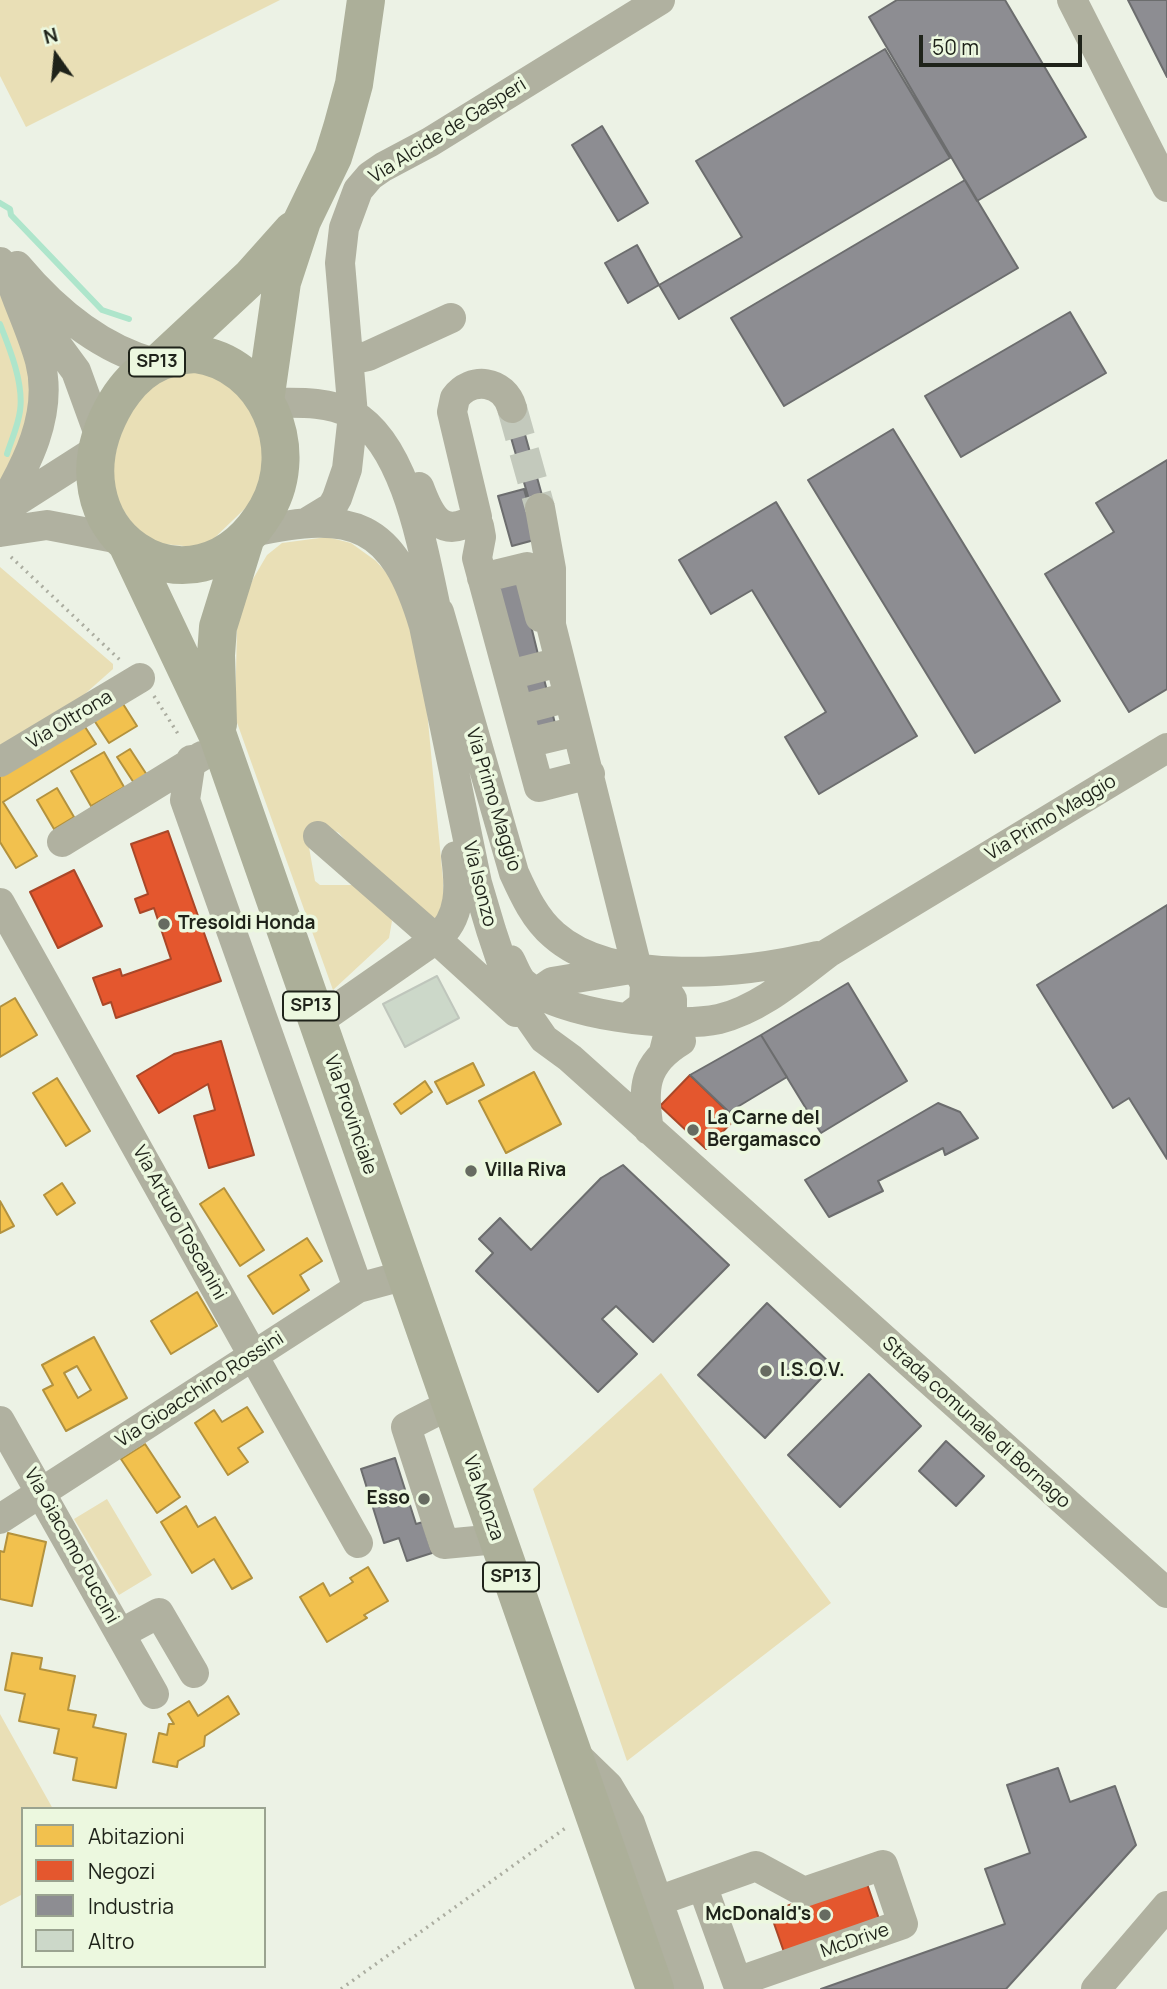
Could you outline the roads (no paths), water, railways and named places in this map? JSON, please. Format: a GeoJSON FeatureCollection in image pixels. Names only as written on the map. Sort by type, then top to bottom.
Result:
{"type":"FeatureCollection","features":[{"type":"Feature","properties":{"kind":"main road","name":"SP13"},"geometry":{"type":"LineString","coordinates":[[266,402],[282,282],[302,221],[333,157],[342,128],[354,84],[366,0]]}},
{"type":"Feature","properties":{"kind":"main road","name":"SP13"},"geometry":{"type":"LineString","coordinates":[[159,361],[195,354],[226,361],[244,373],[266,402],[278,432],[280,468],[273,499],[248,536],[228,552],[187,565],[156,562],[124,542],[108,522],[95,490],[98,444],[129,384],[159,361],[251,277],[302,221]]}},
{"type":"Feature","properties":{"kind":"main road","name":"Via Provinciale"},"geometry":{"type":"LineString","coordinates":[[210,748],[218,627],[248,536]]}},
{"type":"Feature","properties":{"kind":"main road","name":"Via Provinciale"},"geometry":{"type":"LineString","coordinates":[[124,542],[210,748],[317,1023],[451,1404]]}},
{"type":"Feature","properties":{"kind":"main road","name":"Via Monza"},"geometry":{"type":"LineString","coordinates":[[451,1404],[655,1989]]}},
{"type":"Feature","properties":{"kind":"street","name":"Via Alcide de Gasperi"},"geometry":{"type":"LineString","coordinates":[[309,521],[332,507],[347,468],[353,415],[341,245],[358,190],[369,176],[660,0]]}},
{"type":"Feature","properties":{"kind":"street"},"geometry":{"type":"LineString","coordinates":[[1072,0],[1167,187]]}},
{"type":"Feature","properties":{"kind":"street"},"geometry":{"type":"LineString","coordinates":[[0,246],[22,272],[86,332],[126,355],[159,361]]}},
{"type":"Feature","properties":{"kind":"street"},"geometry":{"type":"LineString","coordinates":[[0,511],[98,444],[76,371],[6,273]]}},
{"type":"Feature","properties":{"kind":"street"},"geometry":{"type":"LineString","coordinates":[[0,511],[35,439],[43,394],[40,360],[6,273]]}},
{"type":"Feature","properties":{"kind":"street"},"geometry":{"type":"LineString","coordinates":[[349,360],[368,356],[451,318]]}},
{"type":"Feature","properties":{"kind":"street"},"geometry":{"type":"LineString","coordinates":[[266,402],[311,404],[353,415],[381,439],[415,475],[432,519],[440,525],[471,521],[477,517],[452,412],[454,398],[467,389],[486,384],[497,385],[508,396],[512,408]]}},
{"type":"Feature","properties":{"kind":"street"},"geometry":{"type":"LineString","coordinates":[[381,439],[403,488],[427,568],[488,849],[511,929],[570,1058]]}},
{"type":"Feature","properties":{"kind":"street"},"geometry":{"type":"LineString","coordinates":[[471,521],[479,526],[481,537],[477,558],[539,787],[568,724],[551,625],[551,569],[540,508]]}},
{"type":"Feature","properties":{"kind":"street","name":"Via Isonzo"},"geometry":{"type":"LineString","coordinates":[[248,536],[309,521],[335,521],[354,526],[390,551],[414,590],[439,695],[474,872],[512,993],[538,1030],[786,1253]]}},
{"type":"Feature","properties":{"kind":"street"},"geometry":{"type":"LineString","coordinates":[[3,542],[47,525],[124,542]]}},
{"type":"Feature","properties":{"kind":"street"},"geometry":{"type":"LineString","coordinates":[[491,609],[527,567],[605,858],[615,880],[637,968],[647,994],[639,1011],[626,1018]]}},
{"type":"Feature","properties":{"kind":"street","name":"Via Primo Maggio"},"geometry":{"type":"LineString","coordinates":[[427,568],[501,832],[526,900],[554,935],[572,948],[598,960],[637,968],[729,972],[772,966],[828,953]]}},
{"type":"Feature","properties":{"kind":"street"},"geometry":{"type":"LineString","coordinates":[[491,609],[537,605]]}},
{"type":"Feature","properties":{"kind":"street","name":"Via Oltrona"},"geometry":{"type":"LineString","coordinates":[[0,762],[140,678]]}},
{"type":"Feature","properties":{"kind":"street"},"geometry":{"type":"LineString","coordinates":[[317,1023],[436,939],[455,914],[460,885],[439,695]]}},
{"type":"Feature","properties":{"kind":"street"},"geometry":{"type":"LineString","coordinates":[[520,717],[568,724]]}},
{"type":"Feature","properties":{"kind":"street"},"geometry":{"type":"LineString","coordinates":[[520,717],[568,724]]}},
{"type":"Feature","properties":{"kind":"street"},"geometry":{"type":"LineString","coordinates":[[62,842],[210,748]]}},
{"type":"Feature","properties":{"kind":"street"},"geometry":{"type":"LineString","coordinates":[[210,748],[185,800],[358,1288]]}},
{"type":"Feature","properties":{"kind":"street","name":"Via Primo Maggio"},"geometry":{"type":"LineString","coordinates":[[649,1130],[645,1083],[664,1052],[718,1019],[780,990],[828,953],[1167,748]]}},
{"type":"Feature","properties":{"kind":"street"},"geometry":{"type":"LineString","coordinates":[[318,836],[538,1030]]}},
{"type":"Feature","properties":{"kind":"street"},"geometry":{"type":"LineString","coordinates":[[474,872],[521,981],[539,991]]}},
{"type":"Feature","properties":{"kind":"street","name":"Via Arturo Toscanini"},"geometry":{"type":"LineString","coordinates":[[0,903],[358,1543]]}},
{"type":"Feature","properties":{"kind":"street"},"geometry":{"type":"LineString","coordinates":[[637,968],[660,981],[672,999],[672,1020],[664,1052]]}},
{"type":"Feature","properties":{"kind":"street","name":"Via Primo Maggio"},"geometry":{"type":"LineString","coordinates":[[539,991],[563,979],[615,974],[637,968]]}},
{"type":"Feature","properties":{"kind":"street"},"geometry":{"type":"LineString","coordinates":[[538,1030],[534,999],[539,991]]}},
{"type":"Feature","properties":{"kind":"street","name":"Via Primo Maggio"},"geometry":{"type":"LineString","coordinates":[[539,991],[581,1011],[626,1018],[718,1019]]}},
{"type":"Feature","properties":{"kind":"street","name":"Strada comunale di Bornago"},"geometry":{"type":"LineString","coordinates":[[786,1253],[1167,1593]]}},
{"type":"Feature","properties":{"kind":"street","name":"Via Gioacchino Rossini"},"geometry":{"type":"LineString","coordinates":[[0,1519],[358,1288],[406,1275]]}},
{"type":"Feature","properties":{"kind":"street"},"geometry":{"type":"LineString","coordinates":[[451,1404],[407,1427],[444,1544],[497,1539]]}},
{"type":"Feature","properties":{"kind":"street","name":"Via Giacomo Puccini"},"geometry":{"type":"LineString","coordinates":[[0,1421],[154,1694]]}},
{"type":"Feature","properties":{"kind":"street","name":"Via Giacomo Puccini"},"geometry":{"type":"LineString","coordinates":[[121,1634],[159,1613],[194,1673]]}},
{"type":"Feature","properties":{"kind":"street","name":"Via Monza"},"geometry":{"type":"LineString","coordinates":[[571,1750],[608,1786],[630,1823],[689,1989]]}},
{"type":"Feature","properties":{"kind":"street","name":"McDrive"},"geometry":{"type":"LineString","coordinates":[[883,1865],[903,1924],[737,1982],[702,1885],[756,1866],[804,1892],[883,1865]]}},
{"type":"Feature","properties":{"kind":"street"},"geometry":{"type":"LineString","coordinates":[[658,1900],[702,1885]]}},
{"type":"Feature","properties":{"kind":"street"},"geometry":{"type":"LineString","coordinates":[[1097,1989],[1167,1906]]}},
{"type":"Feature","properties":{"kind":"waterway"},"geometry":{"type":"LineString","coordinates":[[0,203],[10,209],[11,215],[102,310],[129,319]]}},
{"type":"Feature","properties":{"kind":"waterway"},"geometry":{"type":"LineString","coordinates":[[0,324],[15,367],[21,401],[18,422],[7,454]]}},
{"type":"Feature","properties":{"kind":"tunnel"},"geometry":{"type":"LineString","coordinates":[[512,408],[540,508]]}},
{"type":"Feature","properties":{"kind":"place","name":"Tresoldi Honda"},"geometry":{"type":"Point","coordinates":[164,924]}},
{"type":"Feature","properties":{"kind":"place","name":"La Carne del Bergamasco"},"geometry":{"type":"Point","coordinates":[693,1130]}},
{"type":"Feature","properties":{"kind":"place","name":"Villa Riva"},"geometry":{"type":"Point","coordinates":[471,1171]}},
{"type":"Feature","properties":{"kind":"place","name":"I.S.O.V."},"geometry":{"type":"Point","coordinates":[766,1371]}},
{"type":"Feature","properties":{"kind":"place","name":"Esso"},"geometry":{"type":"Point","coordinates":[424,1499]}},
{"type":"Feature","properties":{"kind":"place","name":"McDonald's"},"geometry":{"type":"Point","coordinates":[825,1915]}}]}
